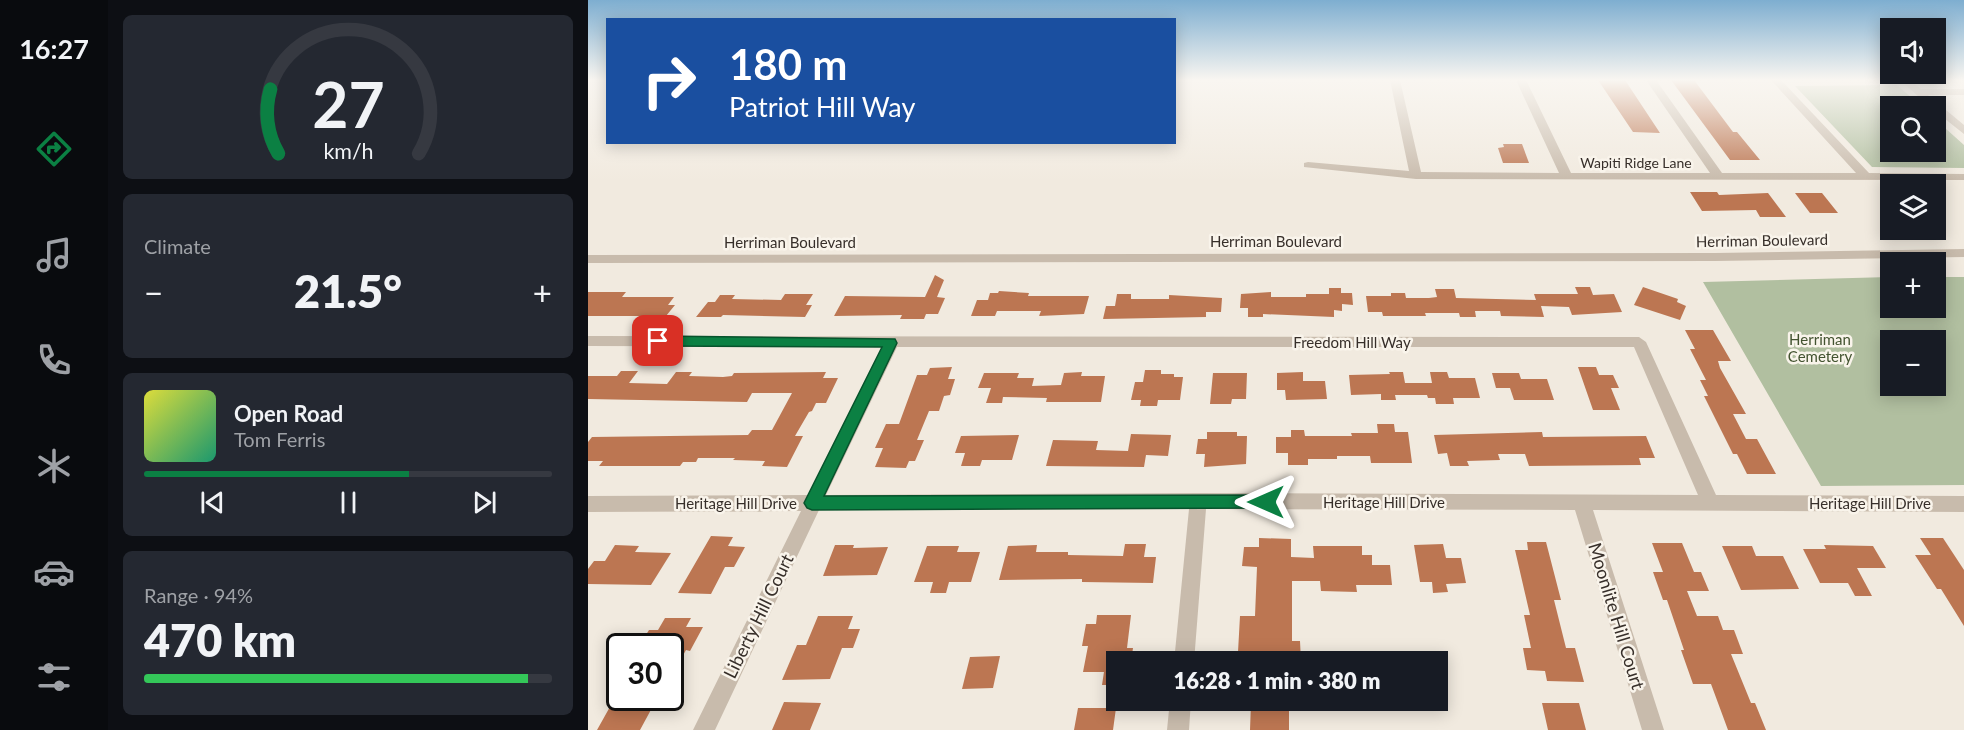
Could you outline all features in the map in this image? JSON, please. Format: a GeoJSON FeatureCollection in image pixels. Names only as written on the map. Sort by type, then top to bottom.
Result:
{"type":"FeatureCollection","features":[{"type":"Feature","properties":{"kind":"street"},"geometry":{"type":"LineString","coordinates":[[1402,114],[1416,176]]}},
{"type":"Feature","properties":{"kind":"street"},"geometry":{"type":"LineString","coordinates":[[1537,114],[1567,177]]}},
{"type":"Feature","properties":{"kind":"street"},"geometry":{"type":"LineString","coordinates":[[1675,114],[1719,177]]}},
{"type":"Feature","properties":{"kind":"street"},"geometry":{"type":"LineString","coordinates":[[1808,114],[1866,177]]}},
{"type":"Feature","properties":{"kind":"street"},"geometry":{"type":"LineString","coordinates":[[1945,114],[1964,131]]}},
{"type":"Feature","properties":{"kind":"street","name":"Wapiti Ridge Lane"},"geometry":{"type":"LineString","coordinates":[[1308,165],[1416,176],[1964,177]]}},
{"type":"Feature","properties":{"kind":"street","name":"Herriman Boulevard"},"geometry":{"type":"LineString","coordinates":[[588,259],[1715,257],[1964,254]]}},
{"type":"Feature","properties":{"kind":"street"},"geometry":{"type":"LineString","coordinates":[[588,340],[891,343]]}},
{"type":"Feature","properties":{"kind":"street","name":"Freedom Hill Way"},"geometry":{"type":"LineString","coordinates":[[891,343],[1639,342],[1710,502]]}},
{"type":"Feature","properties":{"kind":"street","name":"Liberty Hill Court"},"geometry":{"type":"LineString","coordinates":[[704,730],[891,343]]}},
{"type":"Feature","properties":{"kind":"street"},"geometry":{"type":"LineString","coordinates":[[1185,651],[1198,501]]}},
{"type":"Feature","properties":{"kind":"street","name":"Heritage Hill Drive"},"geometry":{"type":"LineString","coordinates":[[588,504],[1198,501],[1964,504]]}},
{"type":"Feature","properties":{"kind":"street","name":"Moonlite Hill Court"},"geometry":{"type":"LineString","coordinates":[[1582,503],[1653,730]]}},
{"type":"Feature","properties":{"kind":"street"},"geometry":{"type":"LineString","coordinates":[[1178,730],[1179,711]]}},
{"type":"Feature","properties":{"kind":"green space"},"geometry":{"type":"Polygon","coordinates":[[[1822,114],[1880,114],[1880,162],[1946,162],[1946,129],[1964,145],[1964,168],[1872,167],[1822,114]]]}},
{"type":"Feature","properties":{"kind":"green space","name":"Herriman Cemetery"},"geometry":{"type":"Polygon","coordinates":[[[1880,277],[1880,318],[1946,318],[1946,277],[1964,277],[1964,485],[1821,486],[1703,282],[1880,277]]]}},
{"type":"Feature","properties":{"kind":"building"},"geometry":{"type":"Polygon","coordinates":[[[1621,114],[1647,114],[1660,133],[1633,132],[1621,114]]]}},
{"type":"Feature","properties":{"kind":"building"},"geometry":{"type":"Polygon","coordinates":[[[1696,114],[1720,114],[1760,160],[1730,160],[1696,114]]]}},
{"type":"Feature","properties":{"kind":"building"},"geometry":{"type":"Polygon","coordinates":[[[1503,144],[1522,144],[1529,163],[1503,163],[1498,148],[1504,147],[1503,144]]]}},
{"type":"Feature","properties":{"kind":"building"},"geometry":{"type":"Polygon","coordinates":[[[1690,192],[1717,192],[1719,195],[1768,193],[1786,217],[1760,217],[1756,210],[1702,211],[1690,192]]]}},
{"type":"Feature","properties":{"kind":"building"},"geometry":{"type":"Polygon","coordinates":[[[1795,193],[1822,193],[1838,213],[1810,213],[1795,193]]]}},
{"type":"Feature","properties":{"kind":"building"},"geometry":{"type":"Polygon","coordinates":[[[935,275],[944,280],[937,297],[945,298],[938,314],[926,314],[924,319],[900,319],[902,315],[834,316],[845,296],[925,297],[935,275]]]}},
{"type":"Feature","properties":{"kind":"building"},"geometry":{"type":"Polygon","coordinates":[[[1575,287],[1590,287],[1593,295],[1614,294],[1622,312],[1572,315],[1569,307],[1541,306],[1544,317],[1501,316],[1500,311],[1475,311],[1476,317],[1460,317],[1459,313],[1383,316],[1382,312],[1368,312],[1366,296],[1391,296],[1391,293],[1405,293],[1406,298],[1429,298],[1437,297],[1435,289],[1454,289],[1456,298],[1536,300],[1534,294],[1578,294],[1575,287]]]}},
{"type":"Feature","properties":{"kind":"building"},"geometry":{"type":"Polygon","coordinates":[[[1643,287],[1678,299],[1677,302],[1686,306],[1680,320],[1634,305],[1643,287]]]}},
{"type":"Feature","properties":{"kind":"building"},"geometry":{"type":"Polygon","coordinates":[[[1329,288],[1341,288],[1341,293],[1352,293],[1353,305],[1342,304],[1342,311],[1334,310],[1334,317],[1263,314],[1263,317],[1248,317],[1248,308],[1240,308],[1241,294],[1271,292],[1271,297],[1306,297],[1306,294],[1329,294],[1329,288]]]}},
{"type":"Feature","properties":{"kind":"building"},"geometry":{"type":"Polygon","coordinates":[[[999,291],[1029,293],[1028,296],[1089,296],[1084,314],[1039,316],[1041,311],[997,311],[995,316],[971,316],[977,300],[988,300],[990,293],[999,291]]]}},
{"type":"Feature","properties":{"kind":"building"},"geometry":{"type":"Polygon","coordinates":[[[588,292],[626,292],[622,297],[674,297],[668,305],[675,305],[666,316],[588,316],[588,292]]]}},
{"type":"Feature","properties":{"kind":"building"},"geometry":{"type":"Polygon","coordinates":[[[785,294],[813,294],[806,305],[812,305],[805,317],[723,315],[721,317],[696,317],[708,302],[715,302],[720,295],[735,295],[732,299],[781,300],[785,294]]]}},
{"type":"Feature","properties":{"kind":"building"},"geometry":{"type":"Polygon","coordinates":[[[1117,294],[1131,294],[1131,299],[1169,299],[1169,295],[1222,298],[1221,312],[1206,312],[1206,317],[1103,319],[1106,306],[1115,306],[1117,294]]]}},
{"type":"Feature","properties":{"kind":"building"},"geometry":{"type":"Polygon","coordinates":[[[1685,330],[1713,330],[1731,361],[1718,361],[1720,368],[1746,414],[1733,414],[1746,439],[1757,439],[1776,474],[1747,474],[1737,454],[1733,454],[1704,396],[1708,396],[1700,380],[1706,380],[1690,349],[1695,349],[1685,330]]]}},
{"type":"Feature","properties":{"kind":"building"},"geometry":{"type":"Polygon","coordinates":[[[952,367],[948,379],[955,379],[950,395],[944,396],[939,411],[929,411],[917,440],[924,440],[915,461],[909,461],[906,468],[875,467],[883,448],[875,448],[886,424],[899,424],[917,375],[927,375],[930,368],[952,367]]]}},
{"type":"Feature","properties":{"kind":"building"},"geometry":{"type":"Polygon","coordinates":[[[1578,367],[1596,367],[1599,375],[1613,375],[1619,388],[1611,388],[1620,410],[1593,410],[1578,367]]]}},
{"type":"Feature","properties":{"kind":"building"},"geometry":{"type":"Polygon","coordinates":[[[1145,370],[1161,370],[1161,374],[1183,377],[1180,400],[1158,400],[1157,406],[1140,406],[1141,400],[1131,400],[1135,382],[1143,382],[1145,370]]]}},
{"type":"Feature","properties":{"kind":"building"},"geometry":{"type":"Polygon","coordinates":[[[621,371],[638,371],[629,383],[667,384],[676,372],[692,372],[689,376],[723,377],[732,376],[734,373],[826,372],[823,378],[838,378],[826,403],[816,403],[795,436],[803,436],[787,467],[762,466],[765,461],[733,460],[735,458],[698,458],[696,462],[683,462],[680,466],[599,466],[603,461],[588,461],[588,442],[592,437],[748,435],[752,430],[772,430],[792,393],[752,393],[747,402],[588,399],[588,376],[617,376],[621,371]]]}},
{"type":"Feature","properties":{"kind":"building"},"geometry":{"type":"Polygon","coordinates":[[[1082,372],[1081,376],[1105,376],[1101,402],[1046,402],[1047,398],[1003,397],[1002,403],[986,403],[991,388],[978,388],[984,373],[1019,373],[1017,378],[1034,378],[1032,386],[1061,385],[1064,373],[1082,372]]]}},
{"type":"Feature","properties":{"kind":"building"},"geometry":{"type":"Polygon","coordinates":[[[1303,372],[1303,381],[1325,381],[1327,399],[1286,400],[1285,390],[1277,390],[1277,373],[1303,372]]]}},
{"type":"Feature","properties":{"kind":"building"},"geometry":{"type":"Polygon","coordinates":[[[1389,372],[1403,372],[1405,383],[1432,383],[1430,372],[1447,372],[1449,378],[1475,378],[1480,398],[1453,398],[1454,404],[1436,404],[1435,398],[1428,398],[1427,395],[1395,395],[1396,400],[1381,400],[1381,394],[1351,395],[1349,375],[1390,374],[1389,372]]]}},
{"type":"Feature","properties":{"kind":"building"},"geometry":{"type":"Polygon","coordinates":[[[1213,373],[1247,373],[1246,399],[1232,399],[1231,404],[1210,404],[1213,373]]]}},
{"type":"Feature","properties":{"kind":"building"},"geometry":{"type":"Polygon","coordinates":[[[1492,373],[1519,373],[1521,379],[1547,379],[1554,400],[1514,400],[1510,388],[1496,388],[1492,373]]]}},
{"type":"Feature","properties":{"kind":"building"},"geometry":{"type":"Polygon","coordinates":[[[1377,424],[1394,424],[1395,432],[1408,432],[1412,463],[1371,463],[1370,456],[1337,456],[1337,459],[1308,459],[1308,465],[1288,465],[1288,453],[1276,453],[1276,437],[1291,437],[1291,430],[1304,430],[1305,436],[1352,436],[1351,433],[1378,433],[1377,424]]]}},
{"type":"Feature","properties":{"kind":"building"},"geometry":{"type":"Polygon","coordinates":[[[1207,432],[1237,432],[1237,436],[1247,436],[1246,464],[1204,467],[1205,454],[1196,454],[1198,439],[1207,439],[1207,432]]]}},
{"type":"Feature","properties":{"kind":"building"},"geometry":{"type":"Polygon","coordinates":[[[1542,432],[1543,437],[1646,436],[1655,458],[1639,458],[1641,465],[1529,466],[1525,454],[1498,454],[1500,460],[1467,461],[1469,466],[1450,466],[1447,453],[1438,454],[1434,435],[1542,432]]]}},
{"type":"Feature","properties":{"kind":"building"},"geometry":{"type":"Polygon","coordinates":[[[1131,434],[1171,435],[1168,456],[1146,455],[1144,467],[1046,466],[1053,440],[1098,441],[1096,450],[1128,451],[1131,434]]]}},
{"type":"Feature","properties":{"kind":"building"},"geometry":{"type":"Polygon","coordinates":[[[1019,435],[1012,460],[982,460],[980,466],[961,466],[965,453],[955,453],[961,436],[1019,435]]]}},
{"type":"Feature","properties":{"kind":"building"},"geometry":{"type":"Polygon","coordinates":[[[711,536],[733,537],[728,546],[745,547],[734,567],[725,567],[711,594],[678,593],[711,536]]]}},
{"type":"Feature","properties":{"kind":"building"},"geometry":{"type":"Polygon","coordinates":[[[1259,538],[1291,539],[1291,557],[1314,558],[1313,546],[1362,546],[1362,555],[1372,555],[1372,565],[1390,565],[1392,585],[1356,585],[1357,592],[1321,591],[1320,581],[1292,581],[1292,641],[1300,641],[1300,651],[1238,651],[1240,616],[1255,616],[1257,567],[1242,566],[1244,547],[1259,547],[1259,538]]]}},
{"type":"Feature","properties":{"kind":"building"},"geometry":{"type":"Polygon","coordinates":[[[1920,538],[1943,538],[1964,570],[1964,626],[1941,589],[1937,589],[1915,555],[1931,555],[1920,538]]]}},
{"type":"Feature","properties":{"kind":"building"},"geometry":{"type":"Polygon","coordinates":[[[1527,542],[1546,542],[1561,600],[1554,600],[1566,648],[1575,648],[1584,682],[1547,681],[1545,671],[1527,670],[1523,648],[1531,648],[1524,615],[1530,615],[1515,550],[1528,550],[1527,542]]]}},
{"type":"Feature","properties":{"kind":"building"},"geometry":{"type":"Polygon","coordinates":[[[1652,543],[1682,543],[1694,572],[1701,572],[1709,591],[1687,591],[1697,616],[1718,616],[1723,630],[1734,630],[1743,654],[1731,654],[1751,703],[1755,703],[1766,730],[1728,730],[1711,684],[1693,684],[1667,600],[1663,600],[1653,572],[1663,572],[1652,543]]]}},
{"type":"Feature","properties":{"kind":"building"},"geometry":{"type":"Polygon","coordinates":[[[1125,544],[1146,544],[1144,557],[1156,557],[1153,583],[1082,582],[1082,579],[999,580],[1008,546],[1037,545],[1036,552],[1068,552],[1068,555],[1123,556],[1125,544]]]}},
{"type":"Feature","properties":{"kind":"building"},"geometry":{"type":"Polygon","coordinates":[[[1443,544],[1446,558],[1461,558],[1466,583],[1446,584],[1448,592],[1433,593],[1432,582],[1420,582],[1414,545],[1443,544]]]}},
{"type":"Feature","properties":{"kind":"building"},"geometry":{"type":"Polygon","coordinates":[[[615,545],[639,546],[635,552],[671,553],[651,585],[588,584],[588,569],[594,561],[605,561],[615,545]]]}},
{"type":"Feature","properties":{"kind":"building"},"geometry":{"type":"Polygon","coordinates":[[[835,545],[854,545],[853,548],[888,547],[877,575],[823,576],[835,545]]]}},
{"type":"Feature","properties":{"kind":"building"},"geometry":{"type":"Polygon","coordinates":[[[1824,545],[1873,546],[1886,568],[1857,568],[1872,596],[1855,596],[1848,583],[1820,583],[1803,549],[1826,549],[1824,545]]]}},
{"type":"Feature","properties":{"kind":"building"},"geometry":{"type":"Polygon","coordinates":[[[927,546],[959,546],[957,552],[980,552],[971,582],[949,582],[946,593],[930,593],[933,582],[914,582],[927,546]]]}},
{"type":"Feature","properties":{"kind":"building"},"geometry":{"type":"Polygon","coordinates":[[[1722,546],[1752,546],[1756,556],[1783,556],[1799,589],[1741,590],[1722,546]]]}},
{"type":"Feature","properties":{"kind":"building"},"geometry":{"type":"Polygon","coordinates":[[[1097,615],[1131,615],[1127,648],[1133,648],[1133,651],[1106,651],[1106,685],[1102,685],[1104,672],[1083,672],[1088,646],[1082,646],[1086,624],[1096,624],[1097,615]]]}},
{"type":"Feature","properties":{"kind":"building"},"geometry":{"type":"Polygon","coordinates":[[[818,616],[853,616],[848,629],[860,629],[853,648],[842,648],[830,679],[782,680],[797,645],[806,645],[818,616]]]}},
{"type":"Feature","properties":{"kind":"building"},"geometry":{"type":"Polygon","coordinates":[[[665,618],[691,618],[686,627],[703,627],[690,651],[686,650],[684,654],[684,633],[647,633],[649,630],[658,630],[665,618]]]}},
{"type":"Feature","properties":{"kind":"building"},"geometry":{"type":"Polygon","coordinates":[[[1000,656],[993,688],[962,689],[970,657],[1000,656]]]}},
{"type":"Feature","properties":{"kind":"building"},"geometry":{"type":"Polygon","coordinates":[[[784,702],[821,703],[810,730],[772,730],[784,702]]]}},
{"type":"Feature","properties":{"kind":"building"},"geometry":{"type":"Polygon","coordinates":[[[1542,703],[1579,703],[1586,730],[1548,730],[1542,703]]]}},
{"type":"Feature","properties":{"kind":"building"},"geometry":{"type":"Polygon","coordinates":[[[1078,708],[1106,708],[1106,711],[1116,711],[1113,730],[1074,730],[1078,708]]]}},
{"type":"Feature","properties":{"kind":"building"},"geometry":{"type":"Polygon","coordinates":[[[608,711],[650,711],[640,730],[597,730],[608,711]]]}},
{"type":"Feature","properties":{"kind":"building"},"geometry":{"type":"Polygon","coordinates":[[[1251,711],[1289,711],[1289,730],[1250,730],[1251,711]]]}},
{"type":"Feature","properties":{"kind":"route"},"geometry":{"type":"LineString","coordinates":[[658,341],[891,343],[812,503],[1266,502]]}}]}
